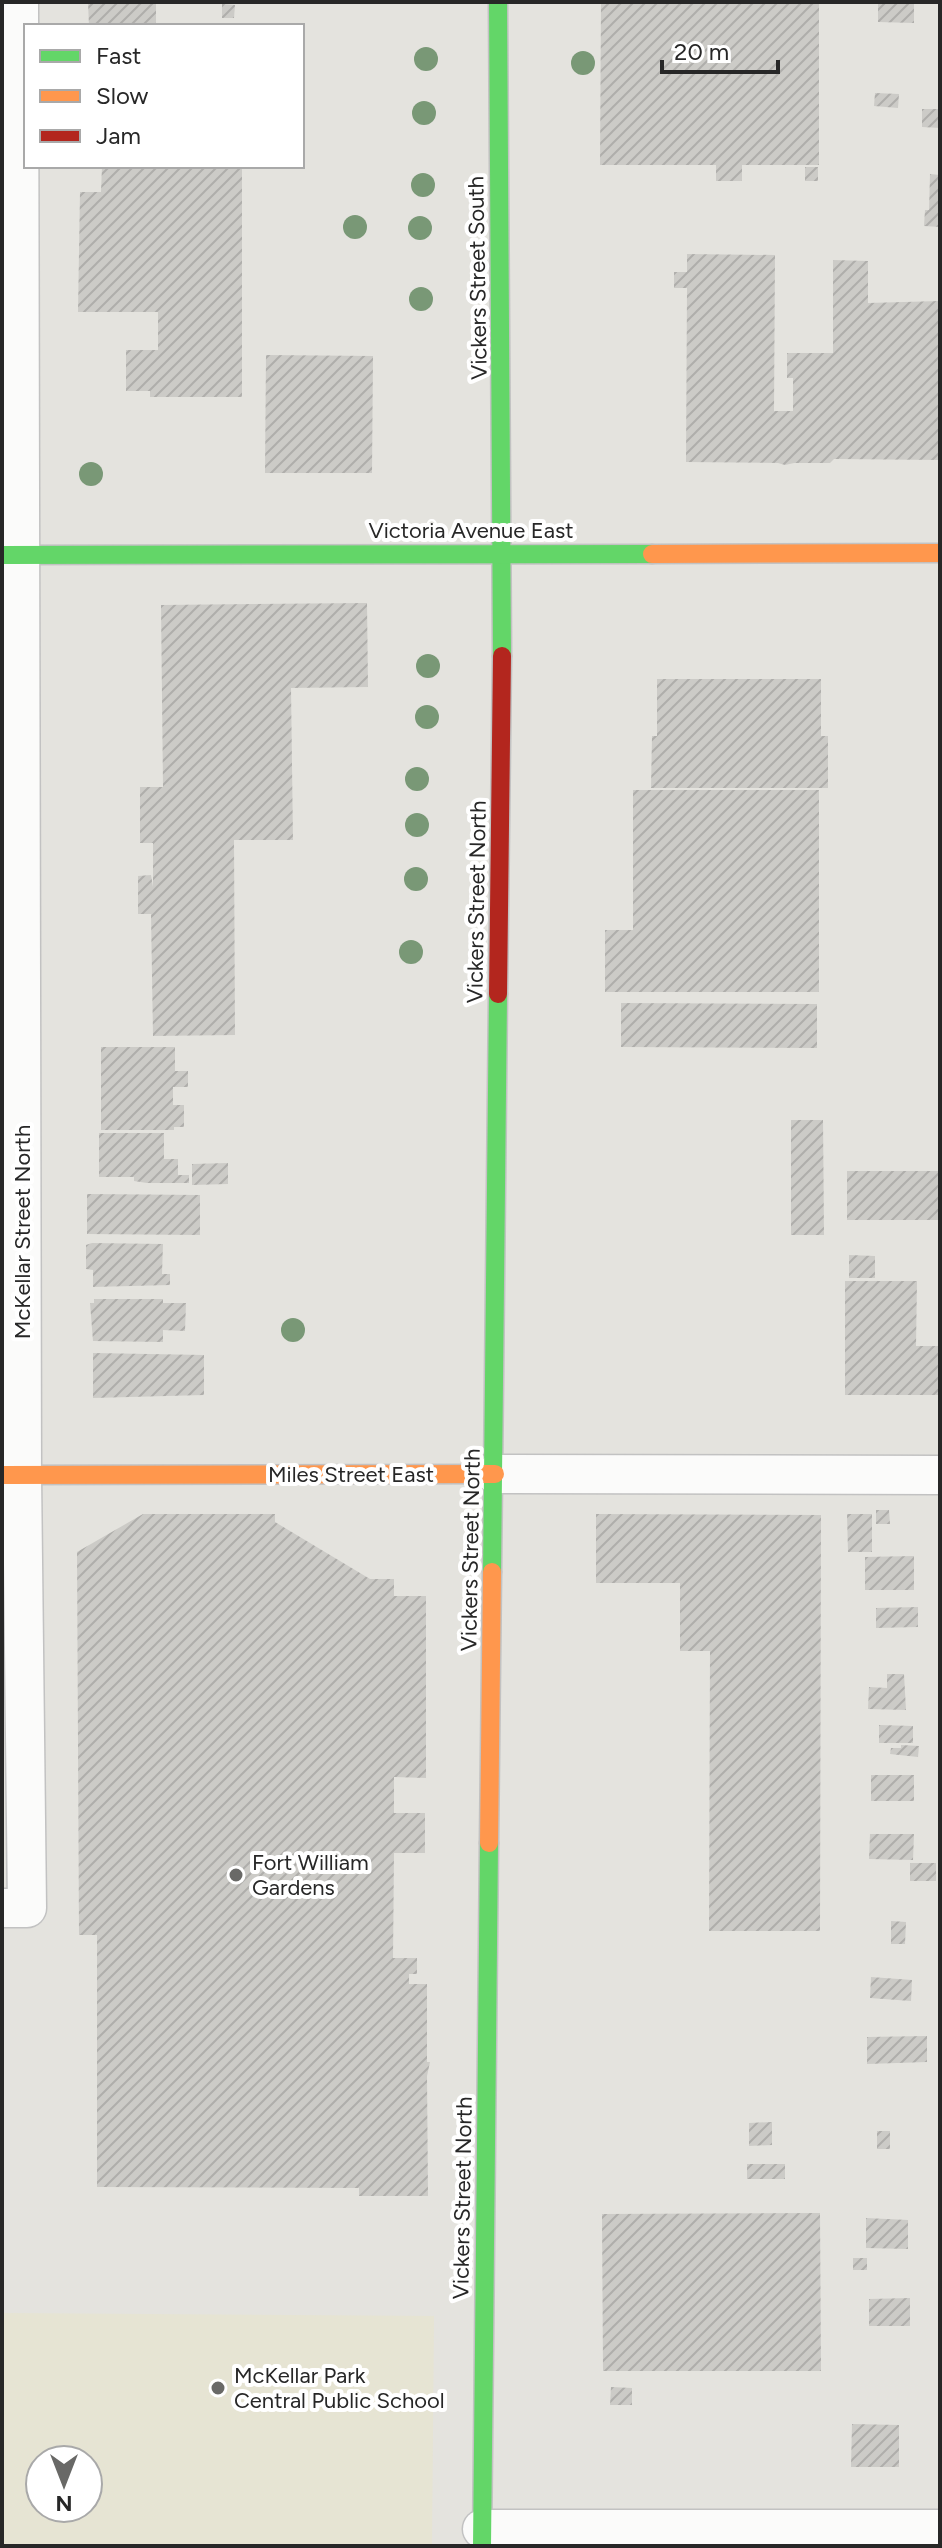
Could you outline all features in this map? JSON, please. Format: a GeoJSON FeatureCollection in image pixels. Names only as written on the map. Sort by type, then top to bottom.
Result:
{"type":"FeatureCollection","features":[{"type":"Feature","properties":{"kind":"street","name":"McKellar Street North"},"geometry":{"type":"LineString","coordinates":[[14,1908],[12,555],[19,2]]}},
{"type":"Feature","properties":{"kind":"street","name":"Vickers Street South"},"geometry":{"type":"LineString","coordinates":[[498,2],[503,554]]}},
{"type":"Feature","properties":{"kind":"street","name":"Victoria Avenue East"},"geometry":{"type":"LineString","coordinates":[[12,555],[940,553]]}},
{"type":"Feature","properties":{"kind":"street","name":"Vickers Street North"},"geometry":{"type":"LineString","coordinates":[[482,2538],[503,554]]}},
{"type":"Feature","properties":{"kind":"street","name":"Miles Street East"},"geometry":{"type":"LineString","coordinates":[[12,1475],[940,1475]]}},
{"type":"Feature","properties":{"kind":"street"},"geometry":{"type":"LineString","coordinates":[[482,2538],[940,2529]]}},
{"type":"Feature","properties":{"kind":"shaded area","name":"McKellar Park Central Public School"},"geometry":{"type":"Polygon","coordinates":[[[2,2313],[434,2316],[432,2546],[2,2546],[2,2313]]]}},
{"type":"Feature","properties":{"kind":"building"},"geometry":{"type":"Polygon","coordinates":[[[88,2],[156,2],[156,24],[89,24],[88,2]]]}},
{"type":"Feature","properties":{"kind":"building"},"geometry":{"type":"Polygon","coordinates":[[[601,2],[819,2],[819,165],[742,165],[742,181],[716,181],[716,165],[600,165],[601,2]]]}},
{"type":"Feature","properties":{"kind":"building"},"geometry":{"type":"Polygon","coordinates":[[[878,2],[914,2],[914,23],[878,22],[878,2]]]}},
{"type":"Feature","properties":{"kind":"building"},"geometry":{"type":"Polygon","coordinates":[[[222,4],[235,5],[234,18],[222,18],[222,4]]]}},
{"type":"Feature","properties":{"kind":"building"},"geometry":{"type":"Polygon","coordinates":[[[875,93],[899,94],[898,108],[874,106],[875,93]]]}},
{"type":"Feature","properties":{"kind":"building"},"geometry":{"type":"Polygon","coordinates":[[[922,109],[940,109],[940,128],[922,127],[922,109]]]}},
{"type":"Feature","properties":{"kind":"building"},"geometry":{"type":"Polygon","coordinates":[[[805,167],[818,167],[818,181],[805,181],[805,167]]]}},
{"type":"Feature","properties":{"kind":"building"},"geometry":{"type":"Polygon","coordinates":[[[102,168],[242,168],[242,397],[150,397],[150,391],[126,391],[126,350],[158,350],[158,312],[78,312],[80,192],[101,192],[102,168]]]}},
{"type":"Feature","properties":{"kind":"building"},"geometry":{"type":"Polygon","coordinates":[[[930,174],[940,175],[940,227],[924,226],[925,210],[929,210],[930,174]]]}},
{"type":"Feature","properties":{"kind":"building"},"geometry":{"type":"Polygon","coordinates":[[[687,254],[775,255],[774,411],[793,411],[793,378],[787,378],[787,353],[833,353],[833,260],[868,261],[868,303],[940,301],[940,460],[834,459],[830,463],[785,465],[686,462],[687,288],[674,288],[674,272],[687,272],[687,254]]]}},
{"type":"Feature","properties":{"kind":"building"},"geometry":{"type":"Polygon","coordinates":[[[266,355],[373,356],[372,473],[265,473],[266,355]]]}},
{"type":"Feature","properties":{"kind":"building"},"geometry":{"type":"Polygon","coordinates":[[[367,603],[368,687],[291,688],[293,840],[234,840],[235,1035],[153,1036],[151,914],[138,914],[138,876],[151,875],[153,887],[153,843],[140,843],[140,787],[163,787],[161,605],[367,603]]]}},
{"type":"Feature","properties":{"kind":"building"},"geometry":{"type":"Polygon","coordinates":[[[657,679],[821,679],[821,736],[828,736],[828,788],[651,788],[652,736],[657,736],[657,679]]]}},
{"type":"Feature","properties":{"kind":"building"},"geometry":{"type":"Polygon","coordinates":[[[633,790],[819,790],[819,992],[605,992],[605,930],[633,930],[633,790]]]}},
{"type":"Feature","properties":{"kind":"building"},"geometry":{"type":"Polygon","coordinates":[[[621,1003],[817,1004],[817,1048],[621,1047],[621,1003]]]}},
{"type":"Feature","properties":{"kind":"building"},"geometry":{"type":"Polygon","coordinates":[[[101,1047],[175,1047],[175,1071],[188,1071],[188,1087],[173,1087],[173,1105],[184,1105],[184,1127],[174,1127],[174,1130],[101,1130],[101,1047]]]}},
{"type":"Feature","properties":{"kind":"building"},"geometry":{"type":"Polygon","coordinates":[[[791,1120],[823,1120],[824,1235],[791,1235],[791,1120]]]}},
{"type":"Feature","properties":{"kind":"building"},"geometry":{"type":"Polygon","coordinates":[[[99,1133],[164,1133],[164,1159],[178,1159],[178,1175],[189,1175],[189,1183],[147,1183],[134,1181],[134,1177],[99,1177],[99,1133]]]}},
{"type":"Feature","properties":{"kind":"building"},"geometry":{"type":"Polygon","coordinates":[[[228,1163],[228,1184],[192,1185],[192,1164],[228,1163]]]}},
{"type":"Feature","properties":{"kind":"building"},"geometry":{"type":"Polygon","coordinates":[[[847,1171],[940,1171],[940,1220],[847,1220],[847,1171]]]}},
{"type":"Feature","properties":{"kind":"building"},"geometry":{"type":"Polygon","coordinates":[[[87,1194],[200,1195],[200,1235],[87,1234],[87,1194]]]}},
{"type":"Feature","properties":{"kind":"building"},"geometry":{"type":"Polygon","coordinates":[[[163,1244],[162,1274],[170,1274],[170,1285],[93,1287],[93,1270],[86,1269],[86,1245],[163,1244]]]}},
{"type":"Feature","properties":{"kind":"building"},"geometry":{"type":"Polygon","coordinates":[[[849,1255],[875,1256],[875,1278],[849,1278],[849,1255]]]}},
{"type":"Feature","properties":{"kind":"building"},"geometry":{"type":"Polygon","coordinates":[[[845,1281],[917,1281],[916,1346],[940,1346],[940,1395],[845,1395],[845,1281]]]}},
{"type":"Feature","properties":{"kind":"building"},"geometry":{"type":"Polygon","coordinates":[[[94,1299],[163,1299],[163,1303],[186,1303],[185,1331],[163,1330],[163,1342],[93,1341],[90,1303],[94,1303],[94,1299]]]}},
{"type":"Feature","properties":{"kind":"building"},"geometry":{"type":"Polygon","coordinates":[[[93,1353],[204,1355],[204,1395],[93,1398],[93,1353]]]}},
{"type":"Feature","properties":{"kind":"building"},"geometry":{"type":"Polygon","coordinates":[[[876,1510],[889,1510],[890,1524],[876,1524],[876,1510]]]}},
{"type":"Feature","properties":{"kind":"building","name":"Fort William Gardens"},"geometry":{"type":"Polygon","coordinates":[[[143,1514],[275,1514],[275,1522],[370,1579],[394,1579],[394,1596],[426,1596],[426,1778],[394,1777],[394,1813],[425,1813],[425,1853],[394,1853],[393,1958],[417,1958],[417,1974],[409,1974],[409,1984],[427,1984],[427,2062],[430,2062],[427,2076],[428,2196],[359,2196],[359,2188],[97,2187],[97,1935],[79,1935],[77,1552],[143,1514]]]}},
{"type":"Feature","properties":{"kind":"building"},"geometry":{"type":"Polygon","coordinates":[[[596,1514],[821,1515],[820,1931],[709,1931],[710,1651],[680,1651],[680,1583],[596,1583],[596,1514]]]}},
{"type":"Feature","properties":{"kind":"building"},"geometry":{"type":"Polygon","coordinates":[[[847,1514],[872,1514],[872,1552],[848,1552],[847,1514]]]}},
{"type":"Feature","properties":{"kind":"building"},"geometry":{"type":"Polygon","coordinates":[[[914,1556],[914,1590],[865,1590],[865,1557],[914,1556]]]}},
{"type":"Feature","properties":{"kind":"building"},"geometry":{"type":"Polygon","coordinates":[[[918,1607],[918,1627],[876,1628],[876,1608],[918,1607]]]}},
{"type":"Feature","properties":{"kind":"building"},"geometry":{"type":"Polygon","coordinates":[[[887,1674],[904,1674],[906,1710],[868,1709],[869,1687],[887,1688],[887,1674]]]}},
{"type":"Feature","properties":{"kind":"building"},"geometry":{"type":"Polygon","coordinates":[[[879,1725],[913,1726],[913,1743],[879,1743],[879,1725]]]}},
{"type":"Feature","properties":{"kind":"building"},"geometry":{"type":"Polygon","coordinates":[[[901,1745],[919,1746],[918,1757],[890,1754],[891,1748],[901,1748],[901,1745]]]}},
{"type":"Feature","properties":{"kind":"building"},"geometry":{"type":"Polygon","coordinates":[[[871,1775],[914,1775],[914,1801],[871,1801],[871,1775]]]}},
{"type":"Feature","properties":{"kind":"building"},"geometry":{"type":"Polygon","coordinates":[[[870,1834],[914,1834],[913,1860],[869,1859],[870,1834]]]}},
{"type":"Feature","properties":{"kind":"building"},"geometry":{"type":"Polygon","coordinates":[[[910,1863],[936,1863],[936,1881],[910,1881],[910,1863]]]}},
{"type":"Feature","properties":{"kind":"building"},"geometry":{"type":"Polygon","coordinates":[[[891,1921],[906,1922],[905,1944],[891,1944],[891,1921]]]}},
{"type":"Feature","properties":{"kind":"building"},"geometry":{"type":"Polygon","coordinates":[[[871,1977],[912,1980],[911,2001],[870,1998],[871,1977]]]}},
{"type":"Feature","properties":{"kind":"building"},"geometry":{"type":"Polygon","coordinates":[[[927,2036],[927,2062],[867,2064],[867,2037],[927,2036]]]}},
{"type":"Feature","properties":{"kind":"building"},"geometry":{"type":"Polygon","coordinates":[[[772,2122],[772,2145],[749,2146],[749,2123],[772,2122]]]}},
{"type":"Feature","properties":{"kind":"building"},"geometry":{"type":"Polygon","coordinates":[[[877,2131],[890,2131],[890,2149],[877,2149],[877,2131]]]}},
{"type":"Feature","properties":{"kind":"building"},"geometry":{"type":"Polygon","coordinates":[[[747,2164],[785,2164],[785,2179],[747,2179],[747,2164]]]}},
{"type":"Feature","properties":{"kind":"building"},"geometry":{"type":"Polygon","coordinates":[[[820,2213],[821,2371],[603,2371],[602,2214],[820,2213]]]}},
{"type":"Feature","properties":{"kind":"building"},"geometry":{"type":"Polygon","coordinates":[[[866,2218],[908,2220],[908,2249],[866,2248],[866,2218]]]}},
{"type":"Feature","properties":{"kind":"building"},"geometry":{"type":"Polygon","coordinates":[[[853,2258],[867,2258],[867,2270],[853,2270],[853,2258]]]}},
{"type":"Feature","properties":{"kind":"building"},"geometry":{"type":"Polygon","coordinates":[[[910,2298],[910,2326],[869,2326],[869,2299],[910,2298]]]}},
{"type":"Feature","properties":{"kind":"building"},"geometry":{"type":"Polygon","coordinates":[[[611,2387],[632,2388],[632,2405],[610,2405],[611,2387]]]}},
{"type":"Feature","properties":{"kind":"building"},"geometry":{"type":"Polygon","coordinates":[[[852,2424],[899,2425],[899,2467],[851,2467],[852,2424]]]}},
{"type":"Feature","properties":{"kind":"traffic: fast"},"geometry":{"type":"LineString","coordinates":[[498,2],[502,656]]}},
{"type":"Feature","properties":{"kind":"traffic: fast"},"geometry":{"type":"LineString","coordinates":[[2,555],[652,554]]}},
{"type":"Feature","properties":{"kind":"traffic: fast"},"geometry":{"type":"LineString","coordinates":[[492,1572],[498,994]]}},
{"type":"Feature","properties":{"kind":"traffic: fast"},"geometry":{"type":"LineString","coordinates":[[482,2546],[489,1843]]}},
{"type":"Feature","properties":{"kind":"traffic: slow"},"geometry":{"type":"LineString","coordinates":[[652,554],[940,553]]}},
{"type":"Feature","properties":{"kind":"traffic: slow"},"geometry":{"type":"LineString","coordinates":[[2,1475],[495,1474]]}},
{"type":"Feature","properties":{"kind":"traffic: slow"},"geometry":{"type":"LineString","coordinates":[[489,1843],[492,1572]]}},
{"type":"Feature","properties":{"kind":"traffic: jam"},"geometry":{"type":"LineString","coordinates":[[498,994],[502,656]]}},
{"type":"Feature","properties":{"kind":"place","name":"Fort William Gardens"},"geometry":{"type":"Point","coordinates":[236,1875]}},
{"type":"Feature","properties":{"kind":"place","name":"McKellar Park Central Public School"},"geometry":{"type":"Point","coordinates":[218,2388]}}]}
